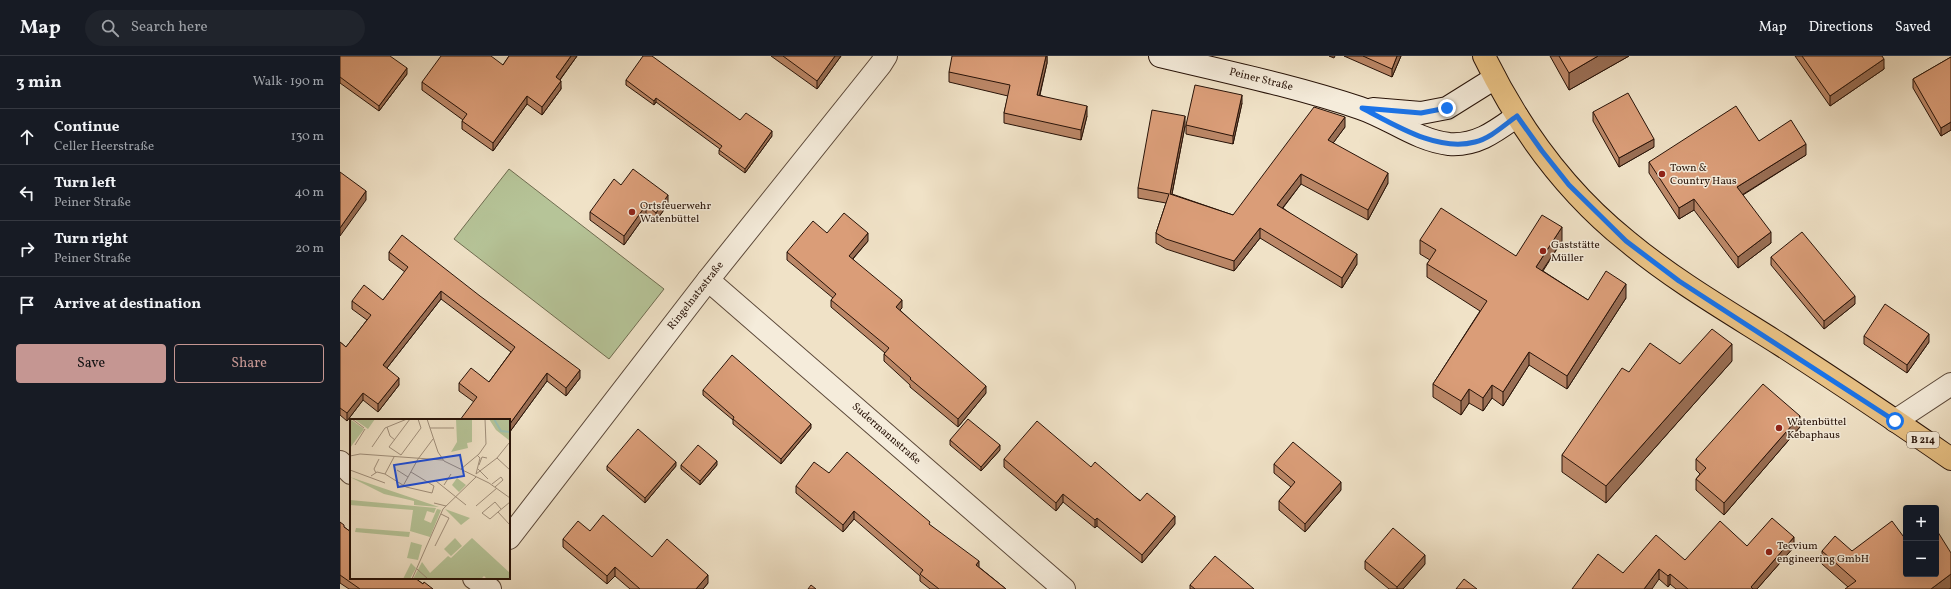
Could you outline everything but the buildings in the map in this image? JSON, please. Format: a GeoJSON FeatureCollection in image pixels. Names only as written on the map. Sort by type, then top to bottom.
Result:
{"type":"FeatureCollection","features":[{"type":"Feature","properties":{"kind":"main road","name":"B 214"},"geometry":{"type":"LineString","coordinates":[[1484,56],[1517,116],[1542,151],[1569,185],[1626,241],[1679,281],[1951,459]]}},
{"type":"Feature","properties":{"kind":"street","name":"Ringelnatzstraße"},"geometry":{"type":"LineString","coordinates":[[510,537],[708,280],[886,56]]}},
{"type":"Feature","properties":{"kind":"street","name":"Peiner Straße"},"geometry":{"type":"LineString","coordinates":[[1160,56],[1303,90],[1362,108],[1407,131],[1450,144],[1475,142],[1485,138],[1517,116]]}},
{"type":"Feature","properties":{"kind":"street","name":"Peiner Straße"},"geometry":{"type":"LineString","coordinates":[[1362,108],[1421,113],[1447,108],[1495,78]]}},
{"type":"Feature","properties":{"kind":"street","name":"Sudermannstraße"},"geometry":{"type":"LineString","coordinates":[[708,280],[1064,589]]}},
{"type":"Feature","properties":{"kind":"street"},"geometry":{"type":"LineString","coordinates":[[1895,421],[1951,384]]}},
{"type":"Feature","properties":{"kind":"street"},"geometry":{"type":"LineString","coordinates":[[340,462],[350,472]]}},
{"type":"Feature","properties":{"kind":"green space"},"geometry":{"type":"Polygon","coordinates":[[[509,169],[664,289],[609,359],[454,239],[509,169]]]}},
{"type":"Feature","properties":{"kind":"place","name":"Town & Country Haus"},"geometry":{"type":"Point","coordinates":[1662,174]}},
{"type":"Feature","properties":{"kind":"place","name":"Ortsfeuerwehr Watenbüttel"},"geometry":{"type":"Point","coordinates":[632,212]}},
{"type":"Feature","properties":{"kind":"place","name":"Gaststätte Müller"},"geometry":{"type":"Point","coordinates":[1543,251]}},
{"type":"Feature","properties":{"kind":"place","name":"Watenbüttel Kebaphaus"},"geometry":{"type":"Point","coordinates":[1779,428]}},
{"type":"Feature","properties":{"kind":"place","name":"Tecvium engineering GmbH"},"geometry":{"type":"Point","coordinates":[1769,552]}},
{"type":"Feature","properties":{"kind":"route"},"geometry":{"type":"LineString","coordinates":[[1447,108],[1421,113],[1362,108],[1407,131],[1450,144],[1475,142],[1490,136],[1517,116],[1569,185],[1626,241],[1679,281],[1895,421]]}}]}
